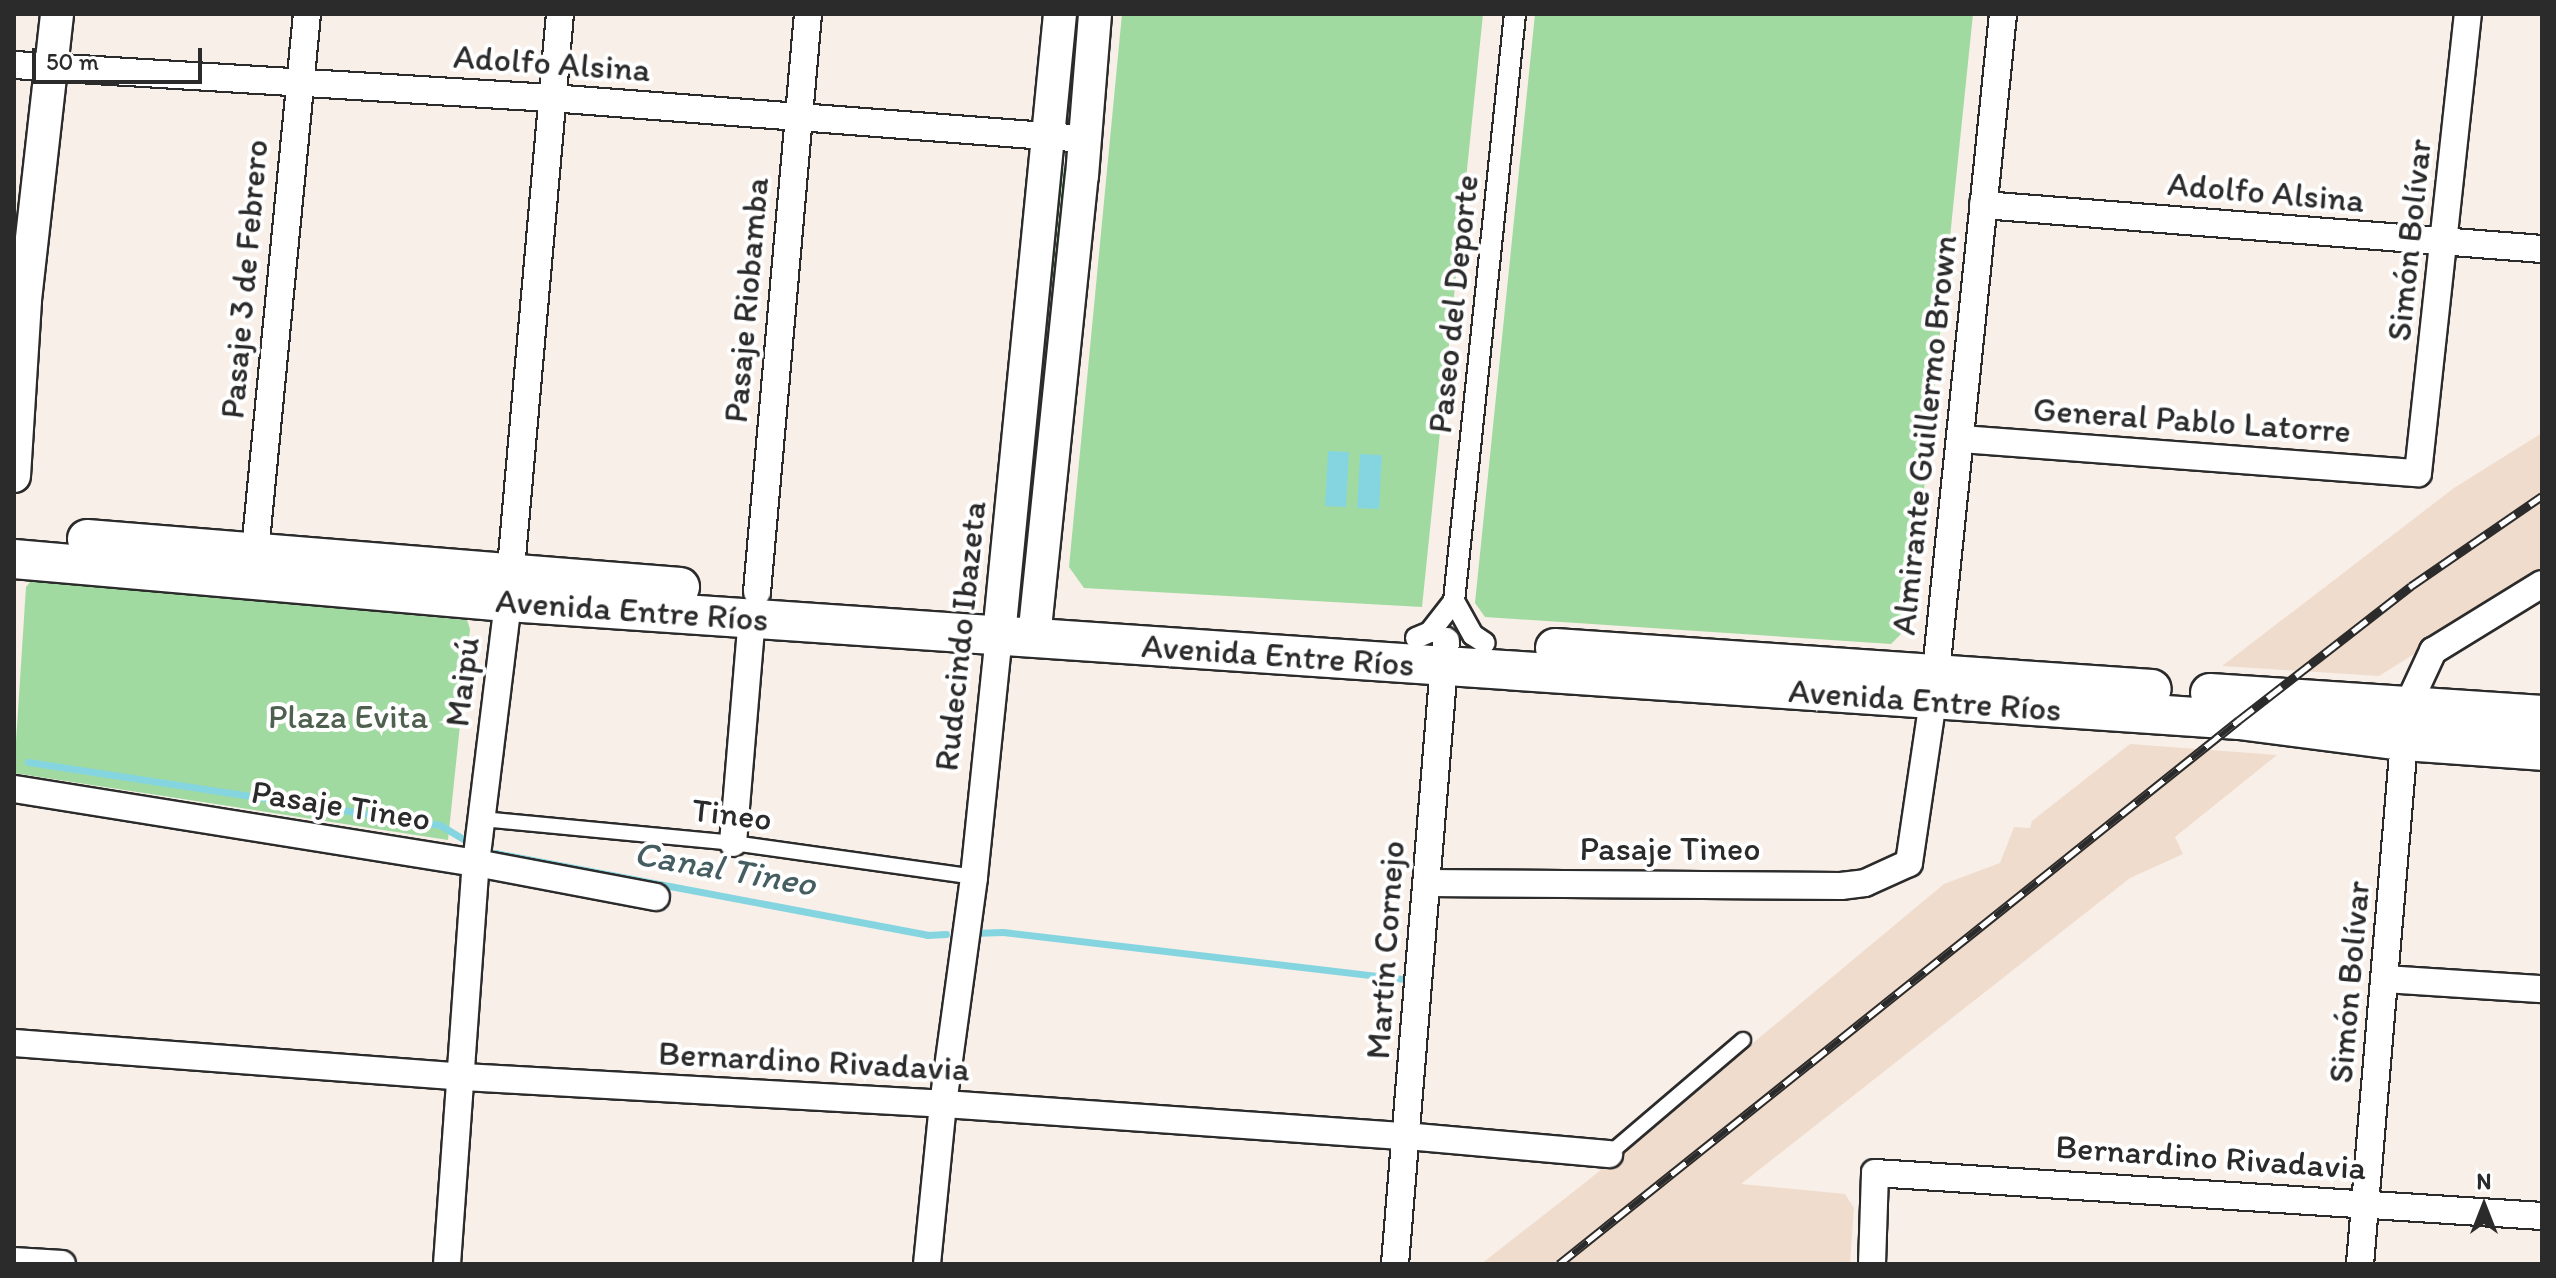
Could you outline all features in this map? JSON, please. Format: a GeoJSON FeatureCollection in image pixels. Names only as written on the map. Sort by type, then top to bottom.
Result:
{"type":"FeatureCollection","features":[{"type":"Feature","properties":{"kind":"main road","name":"Avenida Entre Ríos"},"geometry":{"type":"LineString","coordinates":[[14,534],[255,551],[508,589]]}},
{"type":"Feature","properties":{"kind":"main road","name":"Avenida Entre Ríos"},"geometry":{"type":"LineString","coordinates":[[14,559],[1435,648],[2208,705],[2406,724],[2542,751]]}},
{"type":"Feature","properties":{"kind":"main road","name":"Avenida Entre Ríos"},"geometry":{"type":"LineString","coordinates":[[1435,648],[1485,643],[1935,687]]}},
{"type":"Feature","properties":{"kind":"main road","name":"Avenida Entre Ríos"},"geometry":{"type":"LineString","coordinates":[[2406,724],[2542,715]]}},
{"type":"Feature","properties":{"kind":"street"},"geometry":{"type":"LineString","coordinates":[[14,476],[20,300],[57,14]]}},
{"type":"Feature","properties":{"kind":"street","name":"Pasaje 3 de Febrero"},"geometry":{"type":"LineString","coordinates":[[255,551],[298,82],[307,14]]}},
{"type":"Feature","properties":{"kind":"street","name":"Maipú"},"geometry":{"type":"LineString","coordinates":[[447,1264],[463,1077],[476,863],[508,589],[560,14]]}},
{"type":"Feature","properties":{"kind":"street","name":"Pasaje Riobamba"},"geometry":{"type":"LineString","coordinates":[[733,843],[808,14]]}},
{"type":"Feature","properties":{"kind":"street","name":"Rudecindo Ibazeta"},"geometry":{"type":"LineString","coordinates":[[1017,624],[1060,14]]}},
{"type":"Feature","properties":{"kind":"street","name":"Rudecindo Ibazeta"},"geometry":{"type":"LineString","coordinates":[[927,1264],[943,1104],[974,877],[1017,624],[1085,139],[1095,14]]}},
{"type":"Feature","properties":{"kind":"street","name":"Paseo del Deporte"},"geometry":{"type":"LineString","coordinates":[[1454,601],[1515,14]]}},
{"type":"Feature","properties":{"kind":"street","name":"Almirante Guillermo Brown"},"geometry":{"type":"LineString","coordinates":[[1909,863],[1935,687],[2003,14]]}},
{"type":"Feature","properties":{"kind":"street","name":"Simón Bolívar"},"geometry":{"type":"LineString","coordinates":[[2418,473],[2446,244],[2468,14]]}},
{"type":"Feature","properties":{"kind":"street","name":"Adolfo Alsina"},"geometry":{"type":"LineString","coordinates":[[14,65],[551,98],[1085,139]]}},
{"type":"Feature","properties":{"kind":"street","name":"Adolfo Alsina"},"geometry":{"type":"LineString","coordinates":[[1983,205],[2446,244],[2542,249]]}},
{"type":"Feature","properties":{"kind":"street","name":"General Pablo Latorre"},"geometry":{"type":"LineString","coordinates":[[1961,439],[2418,473]]}},
{"type":"Feature","properties":{"kind":"street"},"geometry":{"type":"LineString","coordinates":[[2406,724],[2433,651],[2542,584]]}},
{"type":"Feature","properties":{"kind":"street"},"geometry":{"type":"LineString","coordinates":[[1435,648],[1430,632],[1454,601],[1473,635],[1485,643]]}},
{"type":"Feature","properties":{"kind":"street","name":"Martín Cornejo"},"geometry":{"type":"LineString","coordinates":[[1395,1264],[1426,883],[1435,648]]}},
{"type":"Feature","properties":{"kind":"street","name":"Simón Bolívar"},"geometry":{"type":"LineString","coordinates":[[2360,1264],[2406,724]]}},
{"type":"Feature","properties":{"kind":"street","name":"Pasaje Tineo"},"geometry":{"type":"LineString","coordinates":[[14,789],[476,863],[656,897]]}},
{"type":"Feature","properties":{"kind":"street","name":"Pasaje Tineo"},"geometry":{"type":"LineString","coordinates":[[1426,883],[1841,886],[1865,883],[1909,863]]}},
{"type":"Feature","properties":{"kind":"street"},"geometry":{"type":"LineString","coordinates":[[2386,979],[2542,989]]}},
{"type":"Feature","properties":{"kind":"street","name":"Bernardino Rivadavia"},"geometry":{"type":"LineString","coordinates":[[14,1043],[463,1077],[943,1104],[1406,1136],[1609,1154]]}},
{"type":"Feature","properties":{"kind":"street","name":"Bernardino Rivadavia"},"geometry":{"type":"LineString","coordinates":[[1872,1264],[1875,1173],[2365,1202],[2542,1216]]}},
{"type":"Feature","properties":{"kind":"street"},"geometry":{"type":"LineString","coordinates":[[14,1261],[62,1264]]}},
{"type":"Feature","properties":{"kind":"lane","name":"Tineo"},"geometry":{"type":"LineString","coordinates":[[481,819],[733,843],[974,877]]}},
{"type":"Feature","properties":{"kind":"lane"},"geometry":{"type":"LineString","coordinates":[[1609,1154],[1743,1040]]}},
{"type":"Feature","properties":{"kind":"shaded area"},"geometry":{"type":"Polygon","coordinates":[[[2542,433],[2542,574],[2379,676],[2222,666],[2454,488],[2542,433]]]}},
{"type":"Feature","properties":{"kind":"shaded area"},"geometry":{"type":"Polygon","coordinates":[[[2130,744],[2277,755],[2175,837],[2183,854],[2130,878],[1741,1184],[1845,1194],[1854,1208],[1850,1264],[1481,1264],[1591,1178],[1944,884],[2000,863],[2014,827],[2030,828],[2032,821],[2130,744]]]}},
{"type":"Feature","properties":{"kind":"green space"},"geometry":{"type":"Polygon","coordinates":[[[1122,14],[1483,14],[1422,607],[1084,588],[1069,567],[1122,14]]]}},
{"type":"Feature","properties":{"kind":"green space"},"geometry":{"type":"Polygon","coordinates":[[[1535,14],[1973,14],[1910,625],[1891,644],[1485,617],[1475,603],[1535,14]]]}},
{"type":"Feature","properties":{"kind":"green space"},"geometry":{"type":"Polygon","coordinates":[[[1055,167],[1067,168],[1031,583],[1019,582],[1055,167]]]}},
{"type":"Feature","properties":{"kind":"green space","name":"Plaza Evita"},"geometry":{"type":"Polygon","coordinates":[[[31,581],[467,620],[470,629],[448,840],[14,773],[26,587],[31,581]]]}},
{"type":"Feature","properties":{"kind":"water"},"geometry":{"type":"Polygon","coordinates":[[[1328,451],[1349,452],[1346,507],[1325,506],[1328,451]]]}},
{"type":"Feature","properties":{"kind":"water"},"geometry":{"type":"Polygon","coordinates":[[[1360,454],[1382,455],[1379,509],[1357,508],[1360,454]]]}},
{"type":"Feature","properties":{"kind":"waterway","name":"Canal Tineo"},"geometry":{"type":"LineString","coordinates":[[28,762],[440,825],[468,842]]}},
{"type":"Feature","properties":{"kind":"waterway","name":"Canal Tineo"},"geometry":{"type":"LineString","coordinates":[[495,853],[927,935],[946,934]]}},
{"type":"Feature","properties":{"kind":"waterway","name":"Canal Tineo"},"geometry":{"type":"LineString","coordinates":[[973,933],[1003,932],[1404,979]]}},
{"type":"Feature","properties":{"kind":"railway"},"geometry":{"type":"LineString","coordinates":[[1559,1264],[2239,720],[2411,586],[2542,496]]}}]}
